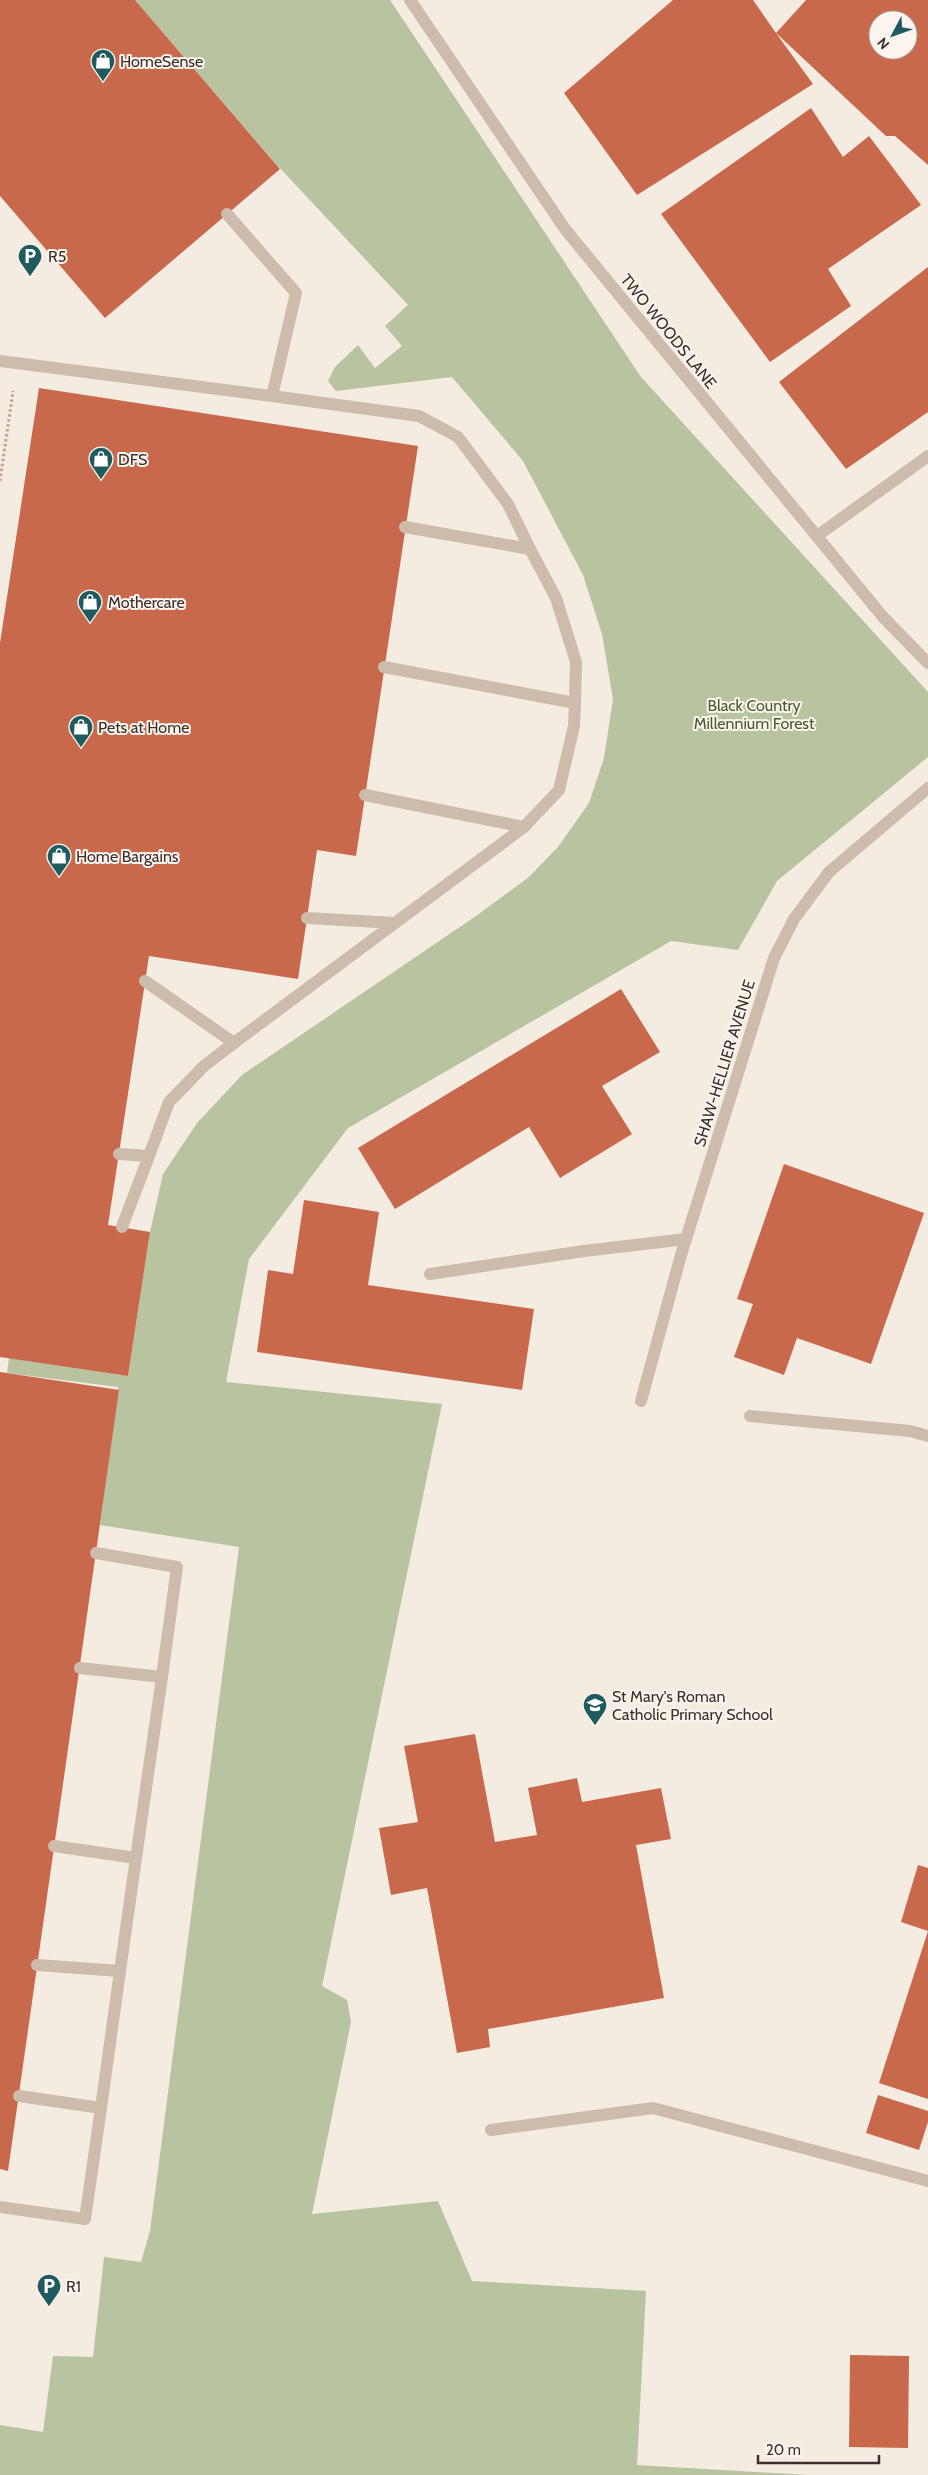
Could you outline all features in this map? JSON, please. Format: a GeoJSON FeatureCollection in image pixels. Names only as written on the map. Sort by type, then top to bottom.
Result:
{"type":"FeatureCollection","features":[{"type":"Feature","properties":{"kind":"street","name":"TWO WOODS LANE"},"geometry":{"type":"LineString","coordinates":[[410,0],[565,229],[883,617],[928,663]]}},
{"type":"Feature","properties":{"kind":"street"},"geometry":{"type":"LineString","coordinates":[[228,214],[296,293],[272,396]]}},
{"type":"Feature","properties":{"kind":"street"},"geometry":{"type":"LineString","coordinates":[[0,361],[419,416],[458,437],[508,504],[556,598],[576,662],[574,726],[558,790],[524,827],[204,1066],[169,1102],[122,1227]]}},
{"type":"Feature","properties":{"kind":"street"},"geometry":{"type":"LineString","coordinates":[[817,536],[928,456]]}},
{"type":"Feature","properties":{"kind":"street"},"geometry":{"type":"LineString","coordinates":[[405,527],[530,549]]}},
{"type":"Feature","properties":{"kind":"street"},"geometry":{"type":"LineString","coordinates":[[384,667],[575,703]]}},
{"type":"Feature","properties":{"kind":"street","name":"SHAW-HELLIER AVENUE"},"geometry":{"type":"LineString","coordinates":[[641,1401],[686,1239],[774,958],[794,918],[829,872],[928,788]]}},
{"type":"Feature","properties":{"kind":"street"},"geometry":{"type":"LineString","coordinates":[[365,795],[524,827]]}},
{"type":"Feature","properties":{"kind":"street"},"geometry":{"type":"LineString","coordinates":[[307,918],[395,923]]}},
{"type":"Feature","properties":{"kind":"street"},"geometry":{"type":"LineString","coordinates":[[145,981],[234,1043]]}},
{"type":"Feature","properties":{"kind":"street"},"geometry":{"type":"LineString","coordinates":[[119,1154],[149,1156]]}},
{"type":"Feature","properties":{"kind":"street"},"geometry":{"type":"LineString","coordinates":[[430,1274],[584,1251],[686,1239]]}},
{"type":"Feature","properties":{"kind":"street"},"geometry":{"type":"LineString","coordinates":[[750,1416],[910,1431],[928,1436]]}},
{"type":"Feature","properties":{"kind":"street"},"geometry":{"type":"LineString","coordinates":[[0,2207],[85,2219],[177,1567],[96,1553]]}},
{"type":"Feature","properties":{"kind":"street"},"geometry":{"type":"LineString","coordinates":[[80,1668],[162,1677]]}},
{"type":"Feature","properties":{"kind":"street"},"geometry":{"type":"LineString","coordinates":[[54,1846],[136,1858]]}},
{"type":"Feature","properties":{"kind":"street"},"geometry":{"type":"LineString","coordinates":[[37,1965],[120,1972]]}},
{"type":"Feature","properties":{"kind":"street"},"geometry":{"type":"LineString","coordinates":[[18,2096],[100,2108]]}},
{"type":"Feature","properties":{"kind":"street"},"geometry":{"type":"LineString","coordinates":[[491,2130],[653,2108],[928,2181]]}},
{"type":"Feature","properties":{"kind":"path"},"geometry":{"type":"LineString","coordinates":[[0,481],[17,363]]}},
{"type":"Feature","properties":{"kind":"green space","name":"Black Country Millennium Forest"},"geometry":{"type":"Polygon","coordinates":[[[135,0],[390,0],[641,377],[928,692],[928,757],[777,881],[738,950],[671,941],[348,1128],[249,1259],[226,1382],[442,1404],[322,1986],[347,2000],[351,2022],[312,2214],[438,2201],[472,2281],[646,2291],[637,2465],[808,2475],[0,2475],[0,2425],[43,2432],[53,2356],[93,2357],[104,2257],[141,2262],[150,2231],[239,1547],[100,1525],[118,1387],[7,1373],[9,1358],[128,1376],[150,1232],[163,1174],[197,1123],[242,1075],[476,916],[529,877],[558,847],[589,803],[604,758],[613,699],[602,634],[583,575],[523,461],[452,377],[336,391],[328,381],[335,367],[358,345],[375,368],[402,346],[385,326],[408,305],[277,165],[135,0]]]}},
{"type":"Feature","properties":{"kind":"building","name":"HomeSense"},"geometry":{"type":"Polygon","coordinates":[[[0,0],[135,0],[280,169],[105,318],[0,196],[0,0]]]}},
{"type":"Feature","properties":{"kind":"building"},"geometry":{"type":"Polygon","coordinates":[[[673,0],[753,0],[813,84],[637,195],[564,93],[673,0]]]}},
{"type":"Feature","properties":{"kind":"building"},"geometry":{"type":"Polygon","coordinates":[[[806,0],[928,0],[928,165],[895,136],[886,136],[776,33],[806,0]]]}},
{"type":"Feature","properties":{"kind":"building"},"geometry":{"type":"Polygon","coordinates":[[[811,108],[843,157],[869,136],[921,205],[828,269],[851,306],[770,362],[661,214],[811,108]]]}},
{"type":"Feature","properties":{"kind":"building"},"geometry":{"type":"Polygon","coordinates":[[[928,267],[928,412],[846,469],[779,382],[928,267]]]}},
{"type":"Feature","properties":{"kind":"building"},"geometry":{"type":"Polygon","coordinates":[[[39,388],[418,446],[356,856],[317,850],[298,979],[149,956],[108,1225],[150,1232],[128,1376],[0,1357],[0,643],[39,388]]]}},
{"type":"Feature","properties":{"kind":"building"},"geometry":{"type":"Polygon","coordinates":[[[621,989],[660,1052],[602,1086],[632,1134],[560,1178],[529,1127],[395,1209],[358,1148],[621,989]]]}},
{"type":"Feature","properties":{"kind":"building"},"geometry":{"type":"Polygon","coordinates":[[[784,1164],[924,1213],[871,1364],[797,1338],[784,1375],[734,1357],[753,1304],[737,1299],[784,1164]]]}},
{"type":"Feature","properties":{"kind":"building"},"geometry":{"type":"Polygon","coordinates":[[[304,1200],[379,1212],[368,1285],[534,1309],[522,1390],[257,1352],[268,1270],[293,1274],[304,1200]]]}},
{"type":"Feature","properties":{"kind":"building"},"geometry":{"type":"Polygon","coordinates":[[[0,1372],[119,1390],[8,2171],[0,2169],[0,1372]]]}},
{"type":"Feature","properties":{"kind":"building"},"geometry":{"type":"Polygon","coordinates":[[[475,1734],[495,1842],[537,1835],[528,1788],[577,1778],[582,1802],[661,1788],[671,1839],[636,1845],[664,1998],[488,2029],[490,2047],[457,2053],[427,1888],[391,1895],[379,1828],[418,1822],[404,1746],[475,1734]]]}},
{"type":"Feature","properties":{"kind":"building"},"geometry":{"type":"Polygon","coordinates":[[[918,1865],[928,1868],[928,1931],[901,1922],[918,1865]]]}},
{"type":"Feature","properties":{"kind":"building"},"geometry":{"type":"Polygon","coordinates":[[[928,1931],[928,2099],[879,2083],[928,1931]]]}},
{"type":"Feature","properties":{"kind":"building"},"geometry":{"type":"Polygon","coordinates":[[[878,2095],[928,2111],[928,2122],[919,2150],[866,2133],[878,2095]]]}},
{"type":"Feature","properties":{"kind":"building"},"geometry":{"type":"Polygon","coordinates":[[[850,2355],[909,2356],[908,2448],[849,2447],[850,2355]]]}},
{"type":"Feature","properties":{"kind":"place","name":"HomeSense"},"geometry":{"type":"Point","coordinates":[103,82]}},
{"type":"Feature","properties":{"kind":"place","name":"R5"},"geometry":{"type":"Point","coordinates":[30,277]}},
{"type":"Feature","properties":{"kind":"place","name":"DFS"},"geometry":{"type":"Point","coordinates":[101,480]}},
{"type":"Feature","properties":{"kind":"place","name":"Mothercare"},"geometry":{"type":"Point","coordinates":[90,623]}},
{"type":"Feature","properties":{"kind":"place","name":"Pets at Home"},"geometry":{"type":"Point","coordinates":[81,748]}},
{"type":"Feature","properties":{"kind":"place","name":"Home Bargains"},"geometry":{"type":"Point","coordinates":[59,877]}},
{"type":"Feature","properties":{"kind":"place","name":"St Mary's Roman Catholic Primary School"},"geometry":{"type":"Point","coordinates":[595,1726]}},
{"type":"Feature","properties":{"kind":"place","name":"R1"},"geometry":{"type":"Point","coordinates":[49,2307]}}]}
